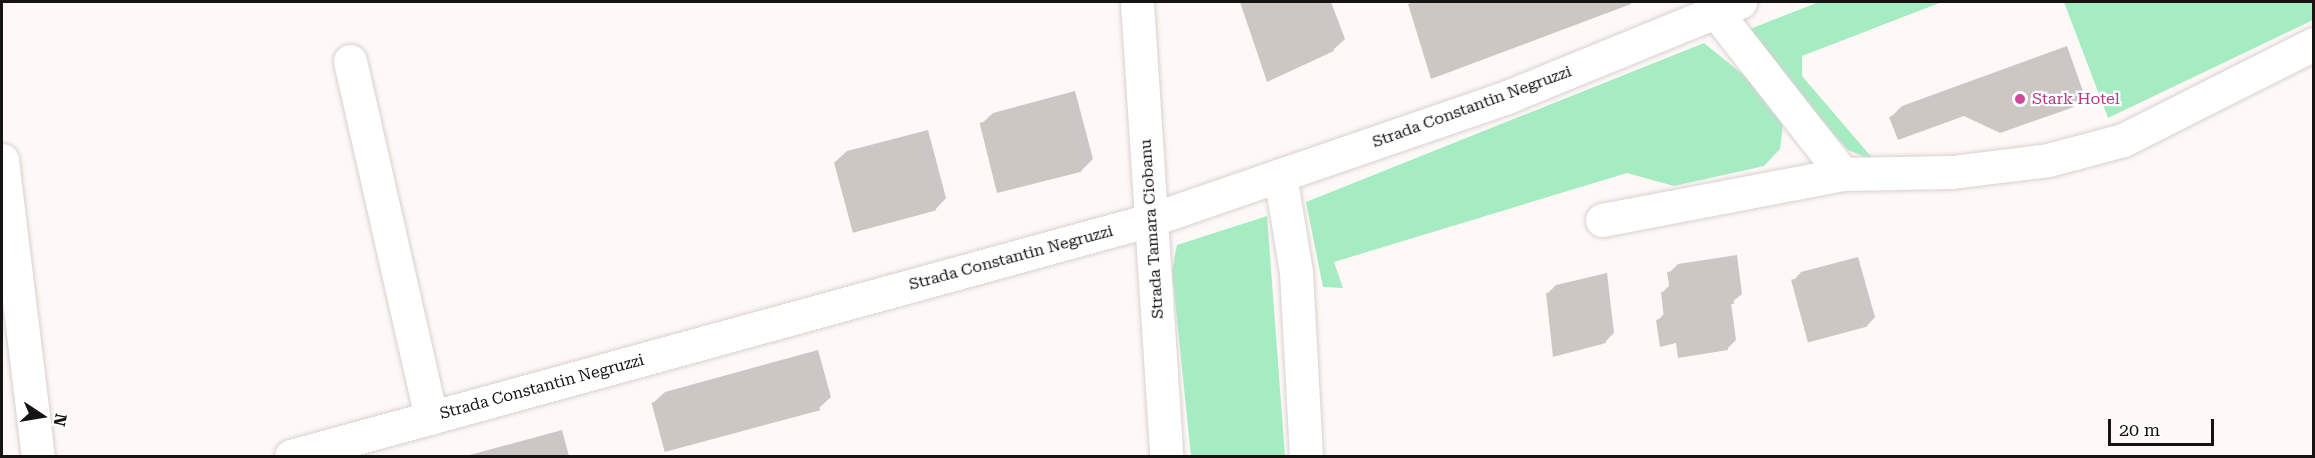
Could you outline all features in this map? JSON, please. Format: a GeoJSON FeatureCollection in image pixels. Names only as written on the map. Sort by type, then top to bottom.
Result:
{"type":"FeatureCollection","features":[{"type":"Feature","properties":{"kind":"street","name":"Strada Tamara Ciobanu"},"geometry":{"type":"LineString","coordinates":[[1137,2],[1166,456]]}},
{"type":"Feature","properties":{"kind":"street","name":"Strada Constantin Negruzzi"},"geometry":{"type":"LineString","coordinates":[[291,456],[1150,220],[1508,97],[1727,6],[1843,174]]}},
{"type":"Feature","properties":{"kind":"street"},"geometry":{"type":"LineString","coordinates":[[1602,220],[1843,174],[1952,172],[2048,160],[2122,140],[2313,44]]}},
{"type":"Feature","properties":{"kind":"street"},"geometry":{"type":"LineString","coordinates":[[350,61],[431,418]]}},
{"type":"Feature","properties":{"kind":"street"},"geometry":{"type":"LineString","coordinates":[[2,160],[38,456]]}},
{"type":"Feature","properties":{"kind":"street"},"geometry":{"type":"LineString","coordinates":[[1280,175],[1296,272],[1306,456]]}},
{"type":"Feature","properties":{"kind":"green space"},"geometry":{"type":"Polygon","coordinates":[[[1819,2],[1942,2],[1802,56],[1802,76],[1875,161],[1848,150],[1742,32],[1819,2]]]}},
{"type":"Feature","properties":{"kind":"green space"},"geometry":{"type":"Polygon","coordinates":[[[2064,2],[2313,2],[2313,20],[2108,118],[2064,2]]]}},
{"type":"Feature","properties":{"kind":"green space"},"geometry":{"type":"Polygon","coordinates":[[[1704,43],[1756,85],[1783,125],[1780,149],[1764,166],[1674,186],[1627,173],[1334,262],[1343,288],[1323,287],[1306,202],[1704,43]]]}},
{"type":"Feature","properties":{"kind":"green space"},"geometry":{"type":"Polygon","coordinates":[[[1267,216],[1285,456],[1191,456],[1172,271],[1177,245],[1267,216]]]}},
{"type":"Feature","properties":{"kind":"building"},"geometry":{"type":"Polygon","coordinates":[[[1240,2],[1315,2],[1334,51],[1267,82],[1240,2]]]}},
{"type":"Feature","properties":{"kind":"building"},"geometry":{"type":"Polygon","coordinates":[[[1414,2],[1631,2],[1631,4],[1431,79],[1408,4],[1414,2]]]}},
{"type":"Feature","properties":{"kind":"building"},"geometry":{"type":"Polygon","coordinates":[[[2056,57],[2074,107],[2000,133],[1964,116],[1898,140],[1889,117],[2056,57]]]}},
{"type":"Feature","properties":{"kind":"building"},"geometry":{"type":"Polygon","coordinates":[[[1064,102],[1081,172],[997,193],[980,123],[1064,102]]]}},
{"type":"Feature","properties":{"kind":"building"},"geometry":{"type":"Polygon","coordinates":[[[917,140],[936,211],[853,233],[834,162],[917,140]]]}},
{"type":"Feature","properties":{"kind":"building"},"geometry":{"type":"Polygon","coordinates":[[[1728,263],[1734,304],[1722,305],[1728,350],[1678,358],[1676,343],[1660,347],[1656,320],[1664,318],[1661,292],[1670,291],[1667,272],[1728,263]]]}},
{"type":"Feature","properties":{"kind":"building"},"geometry":{"type":"Polygon","coordinates":[[[1850,264],[1867,327],[1808,343],[1791,280],[1850,264]]]}},
{"type":"Feature","properties":{"kind":"building"},"geometry":{"type":"Polygon","coordinates":[[[1599,281],[1606,343],[1553,357],[1546,293],[1599,281]]]}},
{"type":"Feature","properties":{"kind":"building"},"geometry":{"type":"Polygon","coordinates":[[[807,361],[820,410],[665,452],[651,403],[807,361]]]}},
{"type":"Feature","properties":{"kind":"building"},"geometry":{"type":"Polygon","coordinates":[[[551,441],[555,456],[496,456],[551,441]]]}},
{"type":"Feature","properties":{"kind":"place","name":"Stark Hotel"},"geometry":{"type":"Point","coordinates":[2020,99]}}]}
